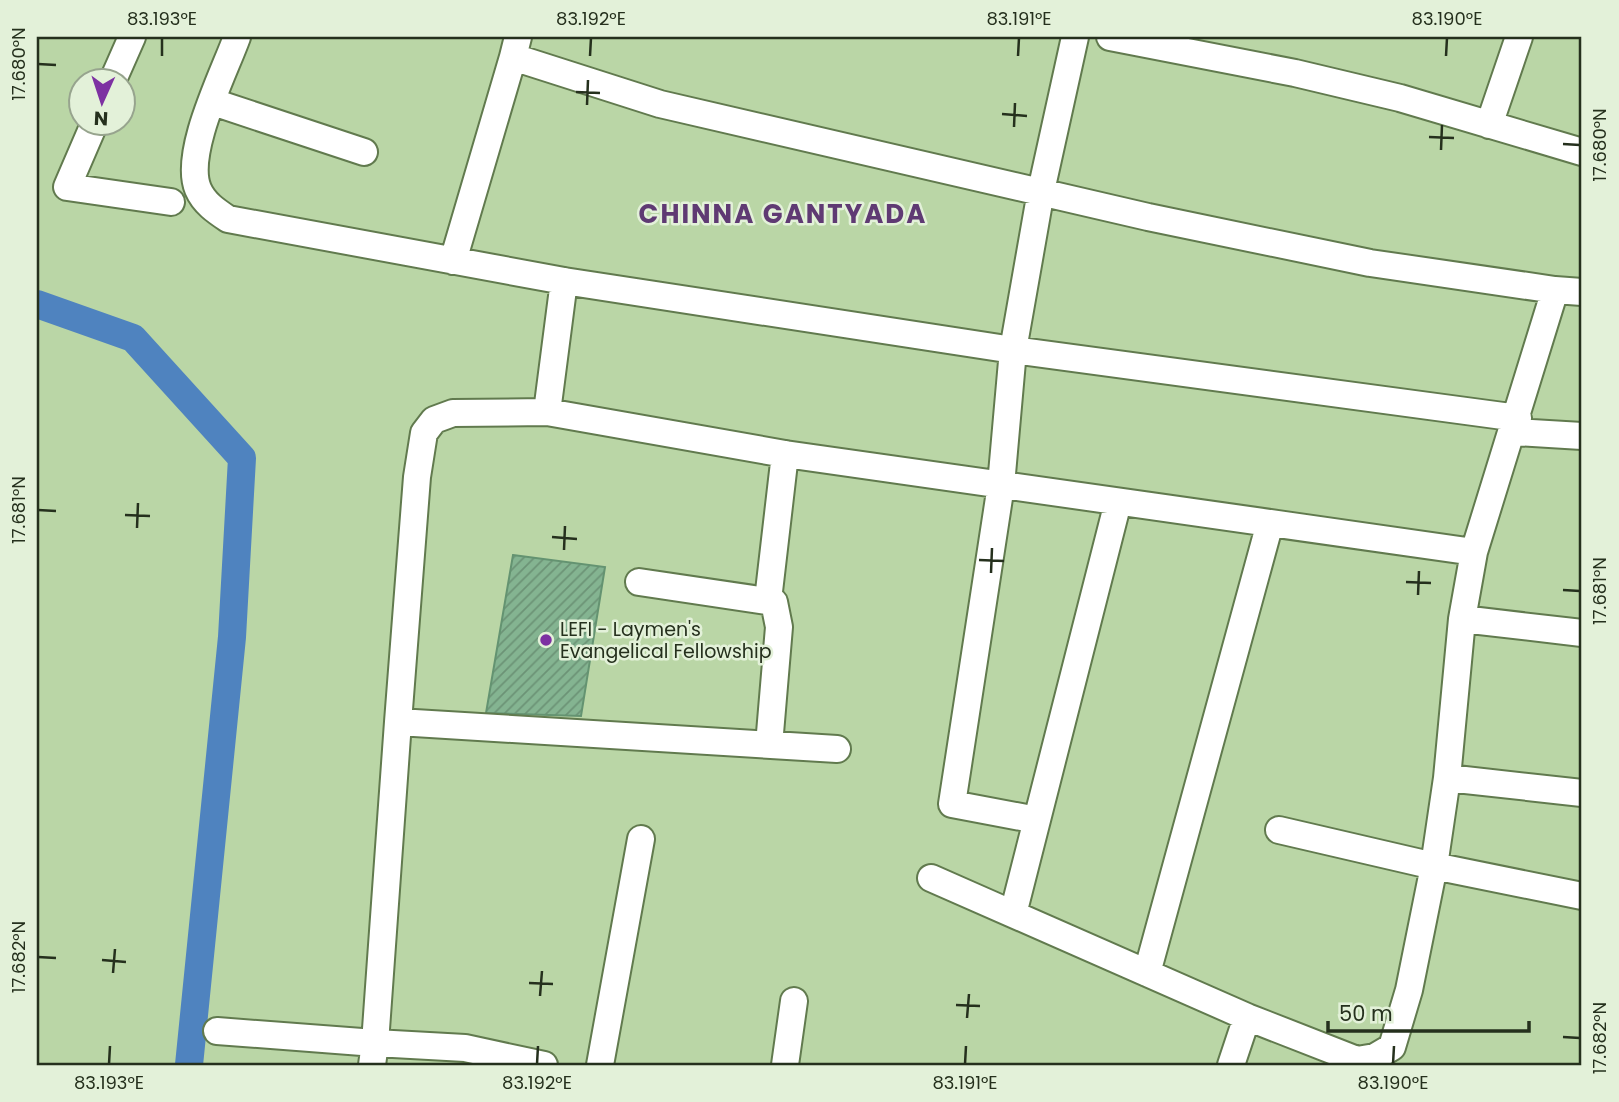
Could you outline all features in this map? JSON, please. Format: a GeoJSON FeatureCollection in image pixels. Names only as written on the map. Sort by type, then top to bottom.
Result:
{"type":"FeatureCollection","features":[{"type":"Feature","properties":{"kind":"street"},"geometry":{"type":"LineString","coordinates":[[119,66],[132,37]]}},
{"type":"Feature","properties":{"kind":"street"},"geometry":{"type":"LineString","coordinates":[[237,37],[196,148],[194,169],[197,188],[209,206],[228,219],[564,281],[1582,436]]}},
{"type":"Feature","properties":{"kind":"street"},"geometry":{"type":"LineString","coordinates":[[1037,820],[952,804],[1001,485],[1013,350],[1041,191],[1074,37]]}},
{"type":"Feature","properties":{"kind":"street"},"geometry":{"type":"LineString","coordinates":[[1110,37],[1197,46],[1400,98],[1582,152]]}},
{"type":"Feature","properties":{"kind":"street"},"geometry":{"type":"LineString","coordinates":[[1489,125],[1519,37]]}},
{"type":"Feature","properties":{"kind":"street"},"geometry":{"type":"LineString","coordinates":[[453,261],[515,47],[660,104],[1148,217],[1370,263],[1582,292]]}},
{"type":"Feature","properties":{"kind":"street"},"geometry":{"type":"LineString","coordinates":[[213,102],[364,152]]}},
{"type":"Feature","properties":{"kind":"street"},"geometry":{"type":"LineString","coordinates":[[89,136],[67,187],[171,202]]}},
{"type":"Feature","properties":{"kind":"street"},"geometry":{"type":"LineString","coordinates":[[547,412],[564,281]]}},
{"type":"Feature","properties":{"kind":"street"},"geometry":{"type":"LineString","coordinates":[[931,878],[1247,1017],[1357,1060],[1376,1057],[1392,1047],[1400,1028],[1409,990],[1434,866],[1447,778],[1462,619],[1474,552],[1516,425],[1555,290]]}},
{"type":"Feature","properties":{"kind":"street"},"geometry":{"type":"LineString","coordinates":[[373,1054],[417,477],[424,433],[434,420],[453,413],[547,412],[785,454],[1474,552]]}},
{"type":"Feature","properties":{"kind":"street"},"geometry":{"type":"LineString","coordinates":[[768,600],[785,454]]}},
{"type":"Feature","properties":{"kind":"street"},"geometry":{"type":"LineString","coordinates":[[1013,914],[1118,502]]}},
{"type":"Feature","properties":{"kind":"street"},"geometry":{"type":"LineString","coordinates":[[1147,973],[1270,523]]}},
{"type":"Feature","properties":{"kind":"street"},"geometry":{"type":"LineString","coordinates":[[639,582],[768,600],[777,607],[779,626],[769,745]]}},
{"type":"Feature","properties":{"kind":"street"},"geometry":{"type":"LineString","coordinates":[[1462,619],[1582,633]]}},
{"type":"Feature","properties":{"kind":"street"},"geometry":{"type":"LineString","coordinates":[[398,722],[837,749]]}},
{"type":"Feature","properties":{"kind":"street"},"geometry":{"type":"LineString","coordinates":[[1447,778],[1582,793]]}},
{"type":"Feature","properties":{"kind":"street"},"geometry":{"type":"LineString","coordinates":[[1279,831],[1582,896]]}},
{"type":"Feature","properties":{"kind":"street"},"geometry":{"type":"LineString","coordinates":[[600,1065],[641,839]]}},
{"type":"Feature","properties":{"kind":"street"},"geometry":{"type":"LineString","coordinates":[[785,1065],[794,1001]]}},
{"type":"Feature","properties":{"kind":"street"},"geometry":{"type":"LineString","coordinates":[[1231,1065],[1247,1017]]}},
{"type":"Feature","properties":{"kind":"street"},"geometry":{"type":"LineString","coordinates":[[217,1031],[373,1054],[465,1048],[544,1065]]}},
{"type":"Feature","properties":{"kind":"building","name":"LEFI - Laymen's Evangelical Fellowship"},"geometry":{"type":"Polygon","coordinates":[[[513,555],[605,567],[581,716],[486,713],[513,555]]]}},
{"type":"Feature","properties":{"kind":"waterway"},"geometry":{"type":"LineString","coordinates":[[37,304],[133,338],[242,458],[232,637],[189,1065]]}},
{"type":"Feature","properties":{"kind":"place","name":"LEFI - Laymen's Evangelical Fellowship"},"geometry":{"type":"Point","coordinates":[546,640]}},
{"type":"Feature","properties":{"kind":"district","name":"CHINNA GANTYADA"},"geometry":{"type":"Point","coordinates":[783,214]}}]}
